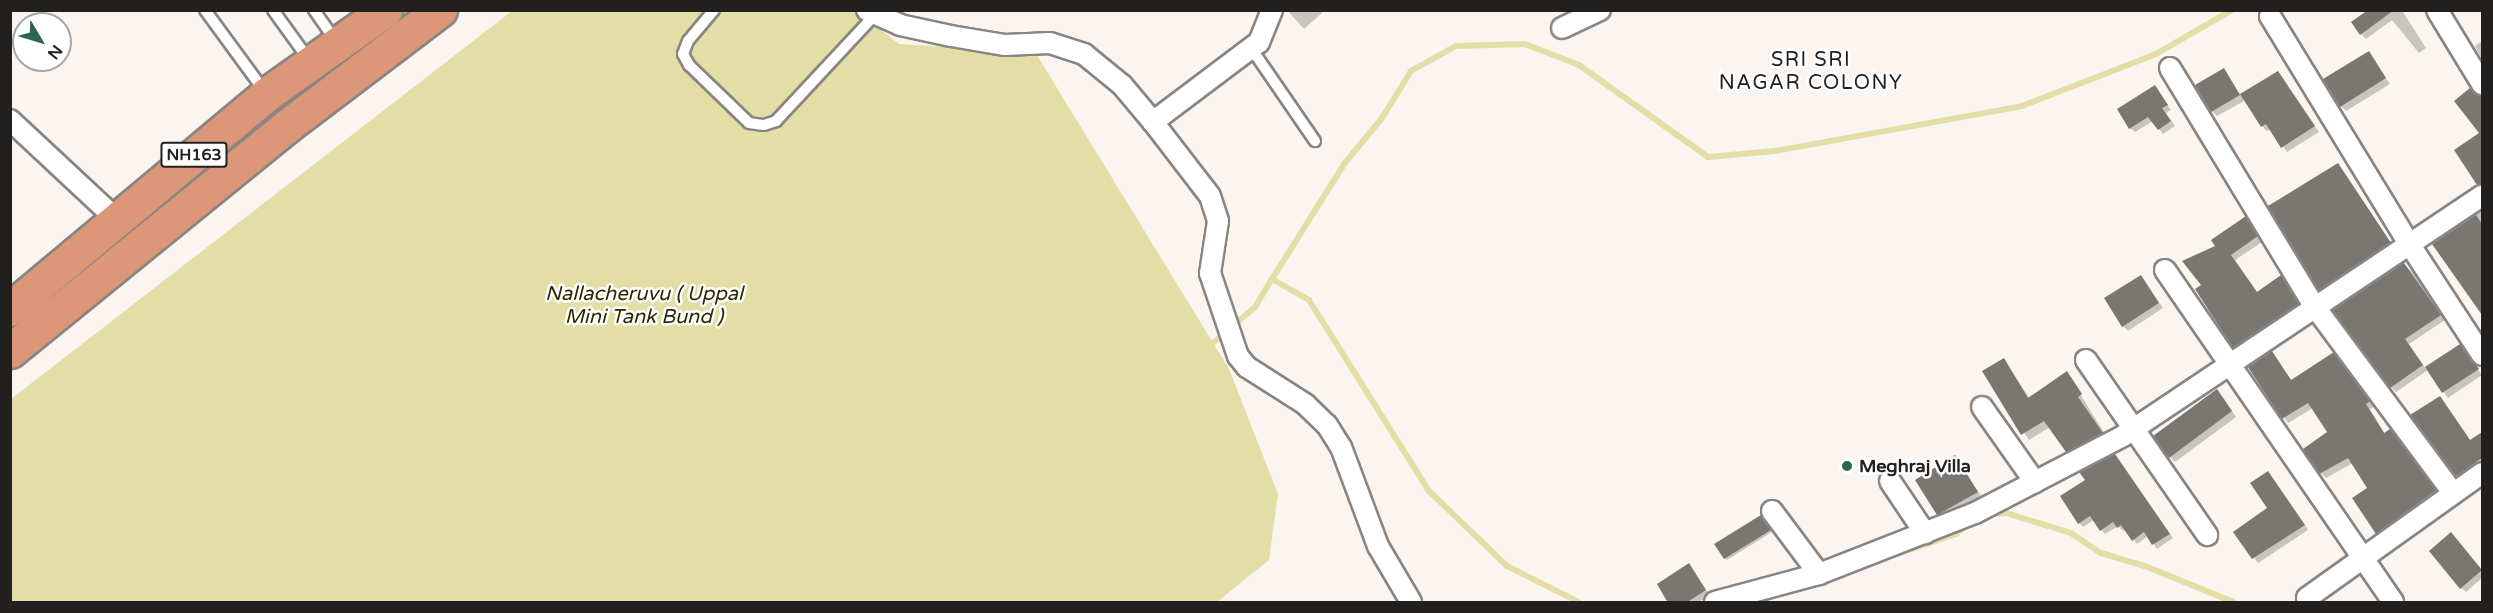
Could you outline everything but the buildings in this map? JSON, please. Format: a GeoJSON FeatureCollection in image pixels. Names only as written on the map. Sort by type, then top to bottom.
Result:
{"type":"FeatureCollection","features":[{"type":"Feature","properties":{"kind":"highway","name":"NH163"},"geometry":{"type":"LineString","coordinates":[[10,309],[267,94],[385,10]]}},
{"type":"Feature","properties":{"kind":"highway","name":"NH163"},"geometry":{"type":"LineString","coordinates":[[10,351],[287,126],[440,10]]}},
{"type":"Feature","properties":{"kind":"street"},"geometry":{"type":"LineString","coordinates":[[1153,122],[1251,48],[1265,31],[1272,10]]}},
{"type":"Feature","properties":{"kind":"street"},"geometry":{"type":"LineString","coordinates":[[1562,28],[1600,10]]}},
{"type":"Feature","properties":{"kind":"street"},"geometry":{"type":"LineString","coordinates":[[2437,10],[2482,84]]}},
{"type":"Feature","properties":{"kind":"street"},"geometry":{"type":"LineString","coordinates":[[871,13],[951,36],[1005,45],[1050,43],[1084,54],[1122,86],[1210,196],[1218,221],[1210,273],[1212,283],[1232,339],[1247,367],[1305,404],[1327,424],[1341,447],[1378,546],[1411,603]]}},
{"type":"Feature","properties":{"kind":"street"},"geometry":{"type":"LineString","coordinates":[[2270,16],[2410,245],[2482,355]]}},
{"type":"Feature","properties":{"kind":"street"},"geometry":{"type":"LineString","coordinates":[[2170,68],[2315,307],[2453,493]]}},
{"type":"Feature","properties":{"kind":"street"},"geometry":{"type":"LineString","coordinates":[[10,120],[116,219]]}},
{"type":"Feature","properties":{"kind":"street"},"geometry":{"type":"LineString","coordinates":[[1715,603],[1820,574],[1925,533],[2035,482],[2134,429],[2230,367],[2482,195]]}},
{"type":"Feature","properties":{"kind":"street"},"geometry":{"type":"LineString","coordinates":[[2165,270],[2393,603]]}},
{"type":"Feature","properties":{"kind":"street"},"geometry":{"type":"LineString","coordinates":[[2086,360],[2207,535]]}},
{"type":"Feature","properties":{"kind":"street"},"geometry":{"type":"LineString","coordinates":[[1982,407],[2035,482]]}},
{"type":"Feature","properties":{"kind":"street"},"geometry":{"type":"LineString","coordinates":[[2307,598],[2482,473]]}},
{"type":"Feature","properties":{"kind":"street"},"geometry":{"type":"LineString","coordinates":[[1890,481],[1925,533]]}},
{"type":"Feature","properties":{"kind":"street"},"geometry":{"type":"LineString","coordinates":[[1772,510],[1820,574]]}},
{"type":"Feature","properties":{"kind":"lane"},"geometry":{"type":"LineString","coordinates":[[205,10],[267,94]]}},
{"type":"Feature","properties":{"kind":"lane"},"geometry":{"type":"LineString","coordinates":[[273,10],[311,62]]}},
{"type":"Feature","properties":{"kind":"lane"},"geometry":{"type":"LineString","coordinates":[[314,10],[337,44]]}},
{"type":"Feature","properties":{"kind":"lane"},"geometry":{"type":"LineString","coordinates":[[714,10],[688,41],[683,54],[689,65],[749,123],[764,125],[776,121],[871,13]]}},
{"type":"Feature","properties":{"kind":"lane"},"geometry":{"type":"LineString","coordinates":[[1251,48],[1315,141]]}},
{"type":"Feature","properties":{"kind":"water","name":"Nallacheruvu ( Uppal Mini Tank Bund )"},"geometry":{"type":"Polygon","coordinates":[[[512,11],[857,11],[899,44],[1035,52],[1229,369],[1278,494],[1269,560],[1217,602],[11,602],[11,399],[512,11]]]}},
{"type":"Feature","properties":{"kind":"waterway"},"geometry":{"type":"LineString","coordinates":[[1272,279],[1344,164],[1382,118],[1411,71],[1456,46],[1525,44],[1579,65],[1708,157],[1775,151],[2022,106],[2156,54],[2232,10]]}},
{"type":"Feature","properties":{"kind":"waterway"},"geometry":{"type":"LineString","coordinates":[[1213,343],[1255,307],[1272,279],[1309,300],[1429,491],[1507,566],[1579,602]]}},
{"type":"Feature","properties":{"kind":"waterway"},"geometry":{"type":"LineString","coordinates":[[1988,514],[2006,513],[2071,533],[2101,553],[2145,566],[2233,602]]}},
{"type":"Feature","properties":{"kind":"waterway"},"geometry":{"type":"LineString","coordinates":[[1888,557],[1956,534],[1969,523]]}},
{"type":"Feature","properties":{"kind":"waterway"},"geometry":{"type":"LineString","coordinates":[[1751,602],[1805,587]]}},
{"type":"Feature","properties":{"kind":"place","name":"Meghraj Villa"},"geometry":{"type":"Point","coordinates":[1847,466]}},
{"type":"Feature","properties":{"kind":"district","name":"SRI SRI NAGAR COLONY"},"geometry":{"type":"Point","coordinates":[1811,72]}}]}
